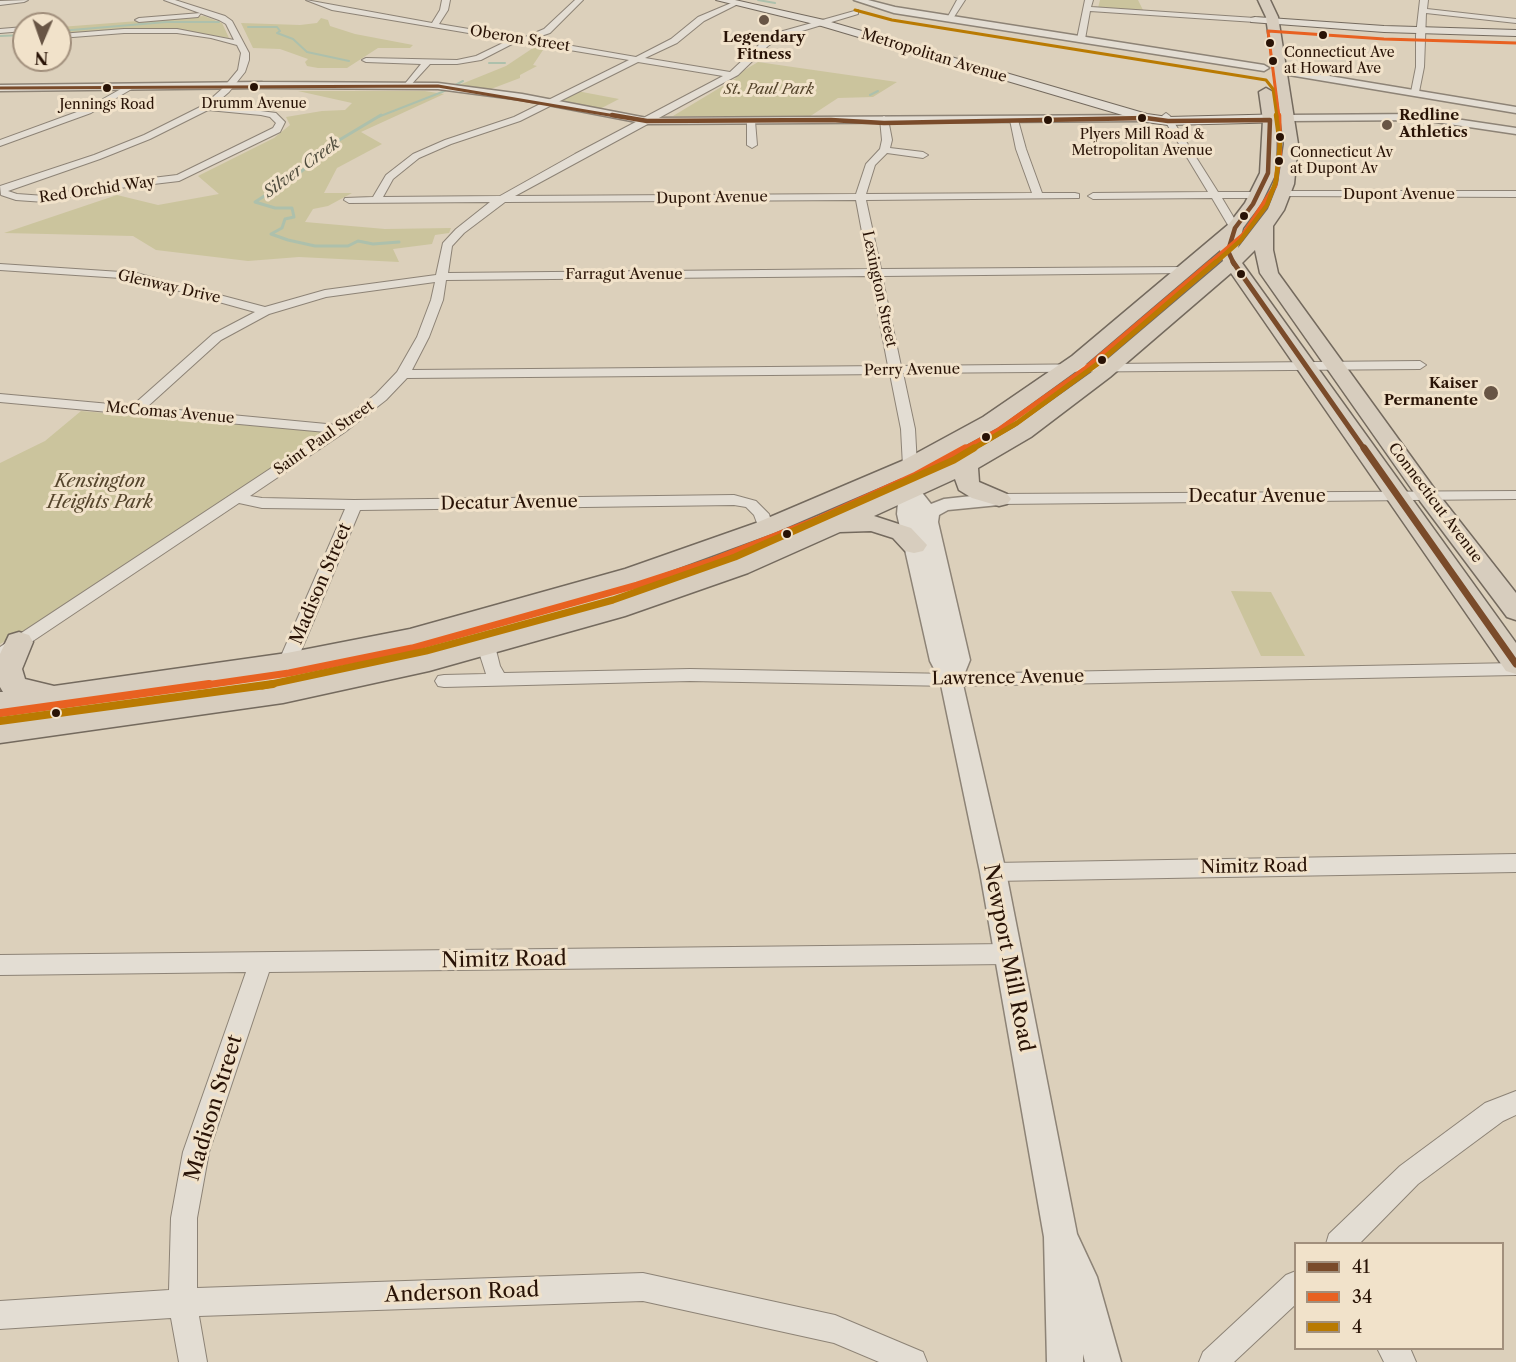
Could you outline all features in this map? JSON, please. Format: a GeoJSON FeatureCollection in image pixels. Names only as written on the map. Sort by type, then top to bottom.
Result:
{"type":"FeatureCollection","features":[{"type":"Feature","properties":{"kind":"main road","name":"Metropolitan Avenue"},"geometry":{"type":"LineString","coordinates":[[721,0],[820,22],[1110,114],[1167,119],[1289,118]]}},
{"type":"Feature","properties":{"kind":"main road"},"geometry":{"type":"LineString","coordinates":[[0,732],[283,693],[429,661],[626,606],[739,567],[836,525],[911,478],[1079,360],[1234,228],[1258,195],[1268,173],[1270,118],[1265,86],[1274,73],[1273,21],[1264,0]]}},
{"type":"Feature","properties":{"kind":"main road"},"geometry":{"type":"LineString","coordinates":[[1254,14],[1273,21],[1421,31],[1516,33]]}},
{"type":"Feature","properties":{"kind":"main road"},"geometry":{"type":"LineString","coordinates":[[0,703],[287,663],[410,638],[634,575],[911,478],[966,465],[1023,432],[1108,369],[1232,262],[1264,227],[1276,210],[1289,171],[1291,144],[1289,118],[1254,14]]}},
{"type":"Feature","properties":{"kind":"main road","name":"Connecticut Avenue"},"geometry":{"type":"LineString","coordinates":[[1264,227],[1264,250],[1269,273],[1428,496],[1516,611]]}},
{"type":"Feature","properties":{"kind":"main road"},"geometry":{"type":"LineString","coordinates":[[1232,262],[1228,251],[1234,228]]}},
{"type":"Feature","properties":{"kind":"main road","name":"Connecticut Avenue"},"geometry":{"type":"LineString","coordinates":[[1232,262],[1307,366],[1395,496],[1516,664]]}},
{"type":"Feature","properties":{"kind":"main road"},"geometry":{"type":"LineString","coordinates":[[966,465],[967,485],[999,499]]}},
{"type":"Feature","properties":{"kind":"main road"},"geometry":{"type":"LineString","coordinates":[[836,525],[871,524],[890,528],[902,533],[914,545]]}},
{"type":"Feature","properties":{"kind":"main road"},"geometry":{"type":"LineString","coordinates":[[9,649],[8,669],[12,683],[19,690],[70,695]]}},
{"type":"Feature","properties":{"kind":"street"},"geometry":{"type":"LineString","coordinates":[[0,3],[24,0]]}},
{"type":"Feature","properties":{"kind":"street"},"geometry":{"type":"LineString","coordinates":[[1,189],[97,157],[147,137],[207,107],[230,86],[242,69],[245,60],[241,44],[230,23],[168,0]]}},
{"type":"Feature","properties":{"kind":"street","name":"Oberon Street"},"geometry":{"type":"LineString","coordinates":[[310,0],[332,8],[731,75]]}},
{"type":"Feature","properties":{"kind":"street"},"geometry":{"type":"LineString","coordinates":[[434,25],[444,10],[446,0]]}},
{"type":"Feature","properties":{"kind":"street"},"geometry":{"type":"LineString","coordinates":[[565,0],[579,1]]}},
{"type":"Feature","properties":{"kind":"street"},"geometry":{"type":"LineString","coordinates":[[858,0],[894,10],[1081,39],[1274,73],[1415,92],[1516,110]]}},
{"type":"Feature","properties":{"kind":"street"},"geometry":{"type":"LineString","coordinates":[[949,18],[961,0]]}},
{"type":"Feature","properties":{"kind":"street"},"geometry":{"type":"LineString","coordinates":[[1081,39],[1089,0]]}},
{"type":"Feature","properties":{"kind":"street"},"geometry":{"type":"LineString","coordinates":[[1415,92],[1420,66],[1424,0]]}},
{"type":"Feature","properties":{"kind":"street"},"geometry":{"type":"LineString","coordinates":[[524,40],[547,31],[579,1]]}},
{"type":"Feature","properties":{"kind":"street"},"geometry":{"type":"LineString","coordinates":[[377,199],[389,177],[416,156],[448,142],[517,119],[674,40],[701,18],[735,3]]}},
{"type":"Feature","properties":{"kind":"street"},"geometry":{"type":"LineString","coordinates":[[1087,9],[1254,14]]}},
{"type":"Feature","properties":{"kind":"street"},"geometry":{"type":"LineString","coordinates":[[1423,11],[1516,21]]}},
{"type":"Feature","properties":{"kind":"street","name":"Saint Paul Street"},"geometry":{"type":"LineString","coordinates":[[9,649],[340,429],[381,397],[403,374],[425,331],[437,300],[447,245],[460,231],[500,200],[731,75],[743,67],[765,44],[779,35],[855,12]]}},
{"type":"Feature","properties":{"kind":"street"},"geometry":{"type":"LineString","coordinates":[[125,21],[209,14]]}},
{"type":"Feature","properties":{"kind":"street"},"geometry":{"type":"LineString","coordinates":[[72,35],[177,31],[212,36],[241,44]]}},
{"type":"Feature","properties":{"kind":"street"},"geometry":{"type":"LineString","coordinates":[[366,60],[428,62],[473,60],[508,44]]}},
{"type":"Feature","properties":{"kind":"street"},"geometry":{"type":"LineString","coordinates":[[408,85],[428,62]]}},
{"type":"Feature","properties":{"kind":"street"},"geometry":{"type":"LineString","coordinates":[[0,87],[438,86],[647,121],[1014,120],[1110,114]]}},
{"type":"Feature","properties":{"kind":"street"},"geometry":{"type":"LineString","coordinates":[[0,142],[88,111],[131,87]]}},
{"type":"Feature","properties":{"kind":"street","name":"Red Orchid Way"},"geometry":{"type":"LineString","coordinates":[[1,189],[16,197],[45,199],[111,186],[179,178],[277,130],[281,122],[261,112],[207,107]]}},
{"type":"Feature","properties":{"kind":"street"},"geometry":{"type":"LineString","coordinates":[[1289,118],[1411,117],[1516,131]]}},
{"type":"Feature","properties":{"kind":"street"},"geometry":{"type":"LineString","coordinates":[[1167,119],[1234,228]]}},
{"type":"Feature","properties":{"kind":"street"},"geometry":{"type":"LineString","coordinates":[[1014,120],[1021,149],[1038,196]]}},
{"type":"Feature","properties":{"kind":"street"},"geometry":{"type":"LineString","coordinates":[[751,121],[752,145]]}},
{"type":"Feature","properties":{"kind":"street"},"geometry":{"type":"LineString","coordinates":[[884,121],[888,140],[885,150],[923,155]]}},
{"type":"Feature","properties":{"kind":"street","name":"Lexington Street"},"geometry":{"type":"LineString","coordinates":[[885,150],[871,164],[860,197],[908,429],[911,478]]}},
{"type":"Feature","properties":{"kind":"street","name":"Dupont Avenue"},"geometry":{"type":"LineString","coordinates":[[1282,194],[1516,194]]}},
{"type":"Feature","properties":{"kind":"street"},"geometry":{"type":"LineString","coordinates":[[1093,196],[1258,195]]}},
{"type":"Feature","properties":{"kind":"street","name":"Dupont Avenue"},"geometry":{"type":"LineString","coordinates":[[349,200],[1075,196]]}},
{"type":"Feature","properties":{"kind":"street","name":"Glenway Drive"},"geometry":{"type":"LineString","coordinates":[[0,267],[136,276],[265,311]]}},
{"type":"Feature","properties":{"kind":"street","name":"Farragut Avenue"},"geometry":{"type":"LineString","coordinates":[[136,410],[217,337],[265,311],[325,294],[441,278],[1185,270]]}},
{"type":"Feature","properties":{"kind":"street"},"geometry":{"type":"LineString","coordinates":[[1150,272],[1158,276],[1167,287]]}},
{"type":"Feature","properties":{"kind":"street","name":"Perry Avenue"},"geometry":{"type":"LineString","coordinates":[[403,374],[1420,365]]}},
{"type":"Feature","properties":{"kind":"street","name":"McComas Avenue"},"geometry":{"type":"LineString","coordinates":[[0,398],[340,429]]}},
{"type":"Feature","properties":{"kind":"street","name":"Newport Mill Road"},"geometry":{"type":"LineString","coordinates":[[911,478],[928,522],[959,660],[951,680]]}},
{"type":"Feature","properties":{"kind":"street","name":"Newport Mill Road"},"geometry":{"type":"LineString","coordinates":[[911,478],[907,514],[941,661],[951,680],[993,872],[1061,1236],[1065,1362]]}},
{"type":"Feature","properties":{"kind":"street","name":"Decatur Avenue"},"geometry":{"type":"LineString","coordinates":[[999,499],[1516,495]]}},
{"type":"Feature","properties":{"kind":"street","name":"Decatur Avenue"},"geometry":{"type":"LineString","coordinates":[[238,498],[262,503],[354,505],[734,500],[751,504],[761,514],[765,528]]}},
{"type":"Feature","properties":{"kind":"street"},"geometry":{"type":"LineString","coordinates":[[928,522],[930,512],[944,505],[999,499]]}},
{"type":"Feature","properties":{"kind":"street","name":"Madison Street"},"geometry":{"type":"LineString","coordinates":[[287,663],[354,505]]}},
{"type":"Feature","properties":{"kind":"street"},"geometry":{"type":"LineString","coordinates":[[486,646],[490,667],[499,679]]}},
{"type":"Feature","properties":{"kind":"street","name":"Lawrence Avenue"},"geometry":{"type":"LineString","coordinates":[[444,681],[690,675],[951,680],[1516,669]]}},
{"type":"Feature","properties":{"kind":"street","name":"Nimitz Road"},"geometry":{"type":"LineString","coordinates":[[993,872],[1516,863]]}},
{"type":"Feature","properties":{"kind":"street","name":"Nimitz Road"},"geometry":{"type":"LineString","coordinates":[[0,965],[1008,954]]}},
{"type":"Feature","properties":{"kind":"street","name":"Madison Street"},"geometry":{"type":"LineString","coordinates":[[194,1362],[183,1303],[184,1218],[196,1152],[261,963]]}},
{"type":"Feature","properties":{"kind":"street"},"geometry":{"type":"LineString","coordinates":[[1341,1242],[1408,1176],[1494,1112],[1516,1103]]}},
{"type":"Feature","properties":{"kind":"street","name":"Newport Mill Road"},"geometry":{"type":"LineString","coordinates":[[1061,1236],[1080,1277],[1103,1362]]}},
{"type":"Feature","properties":{"kind":"street","name":"Anderson Road"},"geometry":{"type":"LineString","coordinates":[[0,1315],[183,1303],[643,1287],[835,1329],[913,1362]]}},
{"type":"Feature","properties":{"kind":"street"},"geometry":{"type":"LineString","coordinates":[[1216,1362],[1294,1287]]}},
{"type":"Feature","properties":{"kind":"street"},"geometry":{"type":"LineString","coordinates":[[1392,1350],[1402,1362]]}},
{"type":"Feature","properties":{"kind":"street"},"geometry":{"type":"LineString","coordinates":[[1071,1362],[1089,1362]]}},
{"type":"Feature","properties":{"kind":"green space"},"geometry":{"type":"Polygon","coordinates":[[[1100,0],[1138,0],[1143,10],[1098,8],[1100,0]]]}},
{"type":"Feature","properties":{"kind":"green space"},"geometry":{"type":"Polygon","coordinates":[[[204,16],[222,23],[229,38],[174,29],[72,33],[72,26],[204,16]]]}},
{"type":"Feature","properties":{"kind":"green space"},"geometry":{"type":"Polygon","coordinates":[[[321,18],[328,20],[330,26],[355,34],[413,45],[410,48],[378,48],[347,68],[318,68],[307,66],[305,62],[308,59],[280,49],[253,48],[241,23],[300,25],[317,23],[321,18]]]}},
{"type":"Feature","properties":{"kind":"green space"},"geometry":{"type":"Polygon","coordinates":[[[536,46],[545,47],[533,65],[537,66],[520,75],[520,78],[491,89],[459,85],[506,66],[536,46]]]}},
{"type":"Feature","properties":{"kind":"green space","name":"St. Paul Park"},"geometry":{"type":"Polygon","coordinates":[[[758,62],[897,82],[873,97],[838,98],[809,117],[673,116],[758,62]]]}},
{"type":"Feature","properties":{"kind":"green space"},"geometry":{"type":"Polygon","coordinates":[[[298,91],[425,91],[444,94],[361,132],[382,144],[337,168],[324,193],[352,193],[328,206],[313,209],[305,222],[385,229],[451,228],[449,233],[435,235],[432,244],[393,249],[399,262],[299,257],[248,261],[156,250],[133,236],[4,233],[117,195],[158,205],[219,194],[198,176],[274,138],[290,125],[286,117],[345,110],[352,103],[298,91]]]}},
{"type":"Feature","properties":{"kind":"green space"},"geometry":{"type":"Polygon","coordinates":[[[577,91],[619,99],[598,110],[564,104],[560,100],[577,91]]]}},
{"type":"Feature","properties":{"kind":"green space","name":"Kensington Heights Park"},"geometry":{"type":"Polygon","coordinates":[[[81,411],[319,431],[323,436],[53,614],[0,644],[0,463],[45,441],[81,411]]]}},
{"type":"Feature","properties":{"kind":"green space"},"geometry":{"type":"Polygon","coordinates":[[[1231,591],[1271,592],[1305,656],[1261,656],[1231,591]]]}},
{"type":"Feature","properties":{"kind":"waterway"},"geometry":{"type":"LineString","coordinates":[[758,0],[775,3]]}},
{"type":"Feature","properties":{"kind":"waterway"},"geometry":{"type":"LineString","coordinates":[[72,30],[166,22],[219,22]]}},
{"type":"Feature","properties":{"kind":"waterway"},"geometry":{"type":"LineString","coordinates":[[248,27],[277,27],[280,31],[277,33],[293,39],[307,52],[349,61]]}},
{"type":"Feature","properties":{"kind":"waterway"},"geometry":{"type":"LineString","coordinates":[[0,36],[12,36]]}},
{"type":"Feature","properties":{"kind":"waterway","name":"Silver Creek"},"geometry":{"type":"LineString","coordinates":[[489,63],[505,63]]}},
{"type":"Feature","properties":{"kind":"waterway","name":"Silver Creek"},"geometry":{"type":"LineString","coordinates":[[378,117],[442,92],[463,81]]}},
{"type":"Feature","properties":{"kind":"waterway"},"geometry":{"type":"LineString","coordinates":[[870,95],[878,91]]}},
{"type":"Feature","properties":{"kind":"waterway","name":"Silver Creek"},"geometry":{"type":"LineString","coordinates":[[381,115],[336,142],[297,175],[255,202],[275,208],[292,208],[294,217],[285,219],[282,228],[271,234],[288,240],[315,246],[348,246],[358,241],[373,244],[399,242]]}},
{"type":"Feature","properties":{"kind":"transit line","name":"4"},"geometry":{"type":"LineString","coordinates":[[0,721],[281,683],[426,651],[613,600],[735,557],[954,460],[1017,423],[1096,365],[1215,263],[1240,241],[1267,205],[1276,181],[1280,144],[1273,89],[1266,80],[892,20],[855,10]]}},
{"type":"Feature","properties":{"kind":"transit line","name":"34"},"geometry":{"type":"LineString","coordinates":[[1,713],[289,673],[412,648],[637,585],[714,560],[819,519],[914,476],[997,431],[1086,368],[1243,235],[1275,186],[1280,153],[1279,101],[1268,31],[1384,39],[1516,43]]}},
{"type":"Feature","properties":{"kind":"transit line","name":"41"},"geometry":{"type":"LineString","coordinates":[[0,88],[438,86],[647,121],[831,120],[884,123],[1146,118],[1168,121],[1270,120],[1268,173],[1253,204],[1235,228],[1228,251],[1229,257],[1516,664]]}},
{"type":"Feature","properties":{"kind":"place","name":"Legendary Fitness"},"geometry":{"type":"Point","coordinates":[764,20]}},
{"type":"Feature","properties":{"kind":"place","name":"Connecticut Ave at Howard Ave"},"geometry":{"type":"Point","coordinates":[1273,61]}},
{"type":"Feature","properties":{"kind":"place","name":"Drumm Avenue"},"geometry":{"type":"Point","coordinates":[254,87]}},
{"type":"Feature","properties":{"kind":"place","name":"Jennings Road"},"geometry":{"type":"Point","coordinates":[107,88]}},
{"type":"Feature","properties":{"kind":"place","name":"Plyers Mill Road & Metropolitan Avenue"},"geometry":{"type":"Point","coordinates":[1142,118]}},
{"type":"Feature","properties":{"kind":"place","name":"Redline Athletics"},"geometry":{"type":"Point","coordinates":[1387,125]}},
{"type":"Feature","properties":{"kind":"place","name":"Connecticut Av at Dupont Av"},"geometry":{"type":"Point","coordinates":[1279,161]}},
{"type":"Feature","properties":{"kind":"place","name":"Kaiser Permanente"},"geometry":{"type":"Point","coordinates":[1491,393]}}]}
